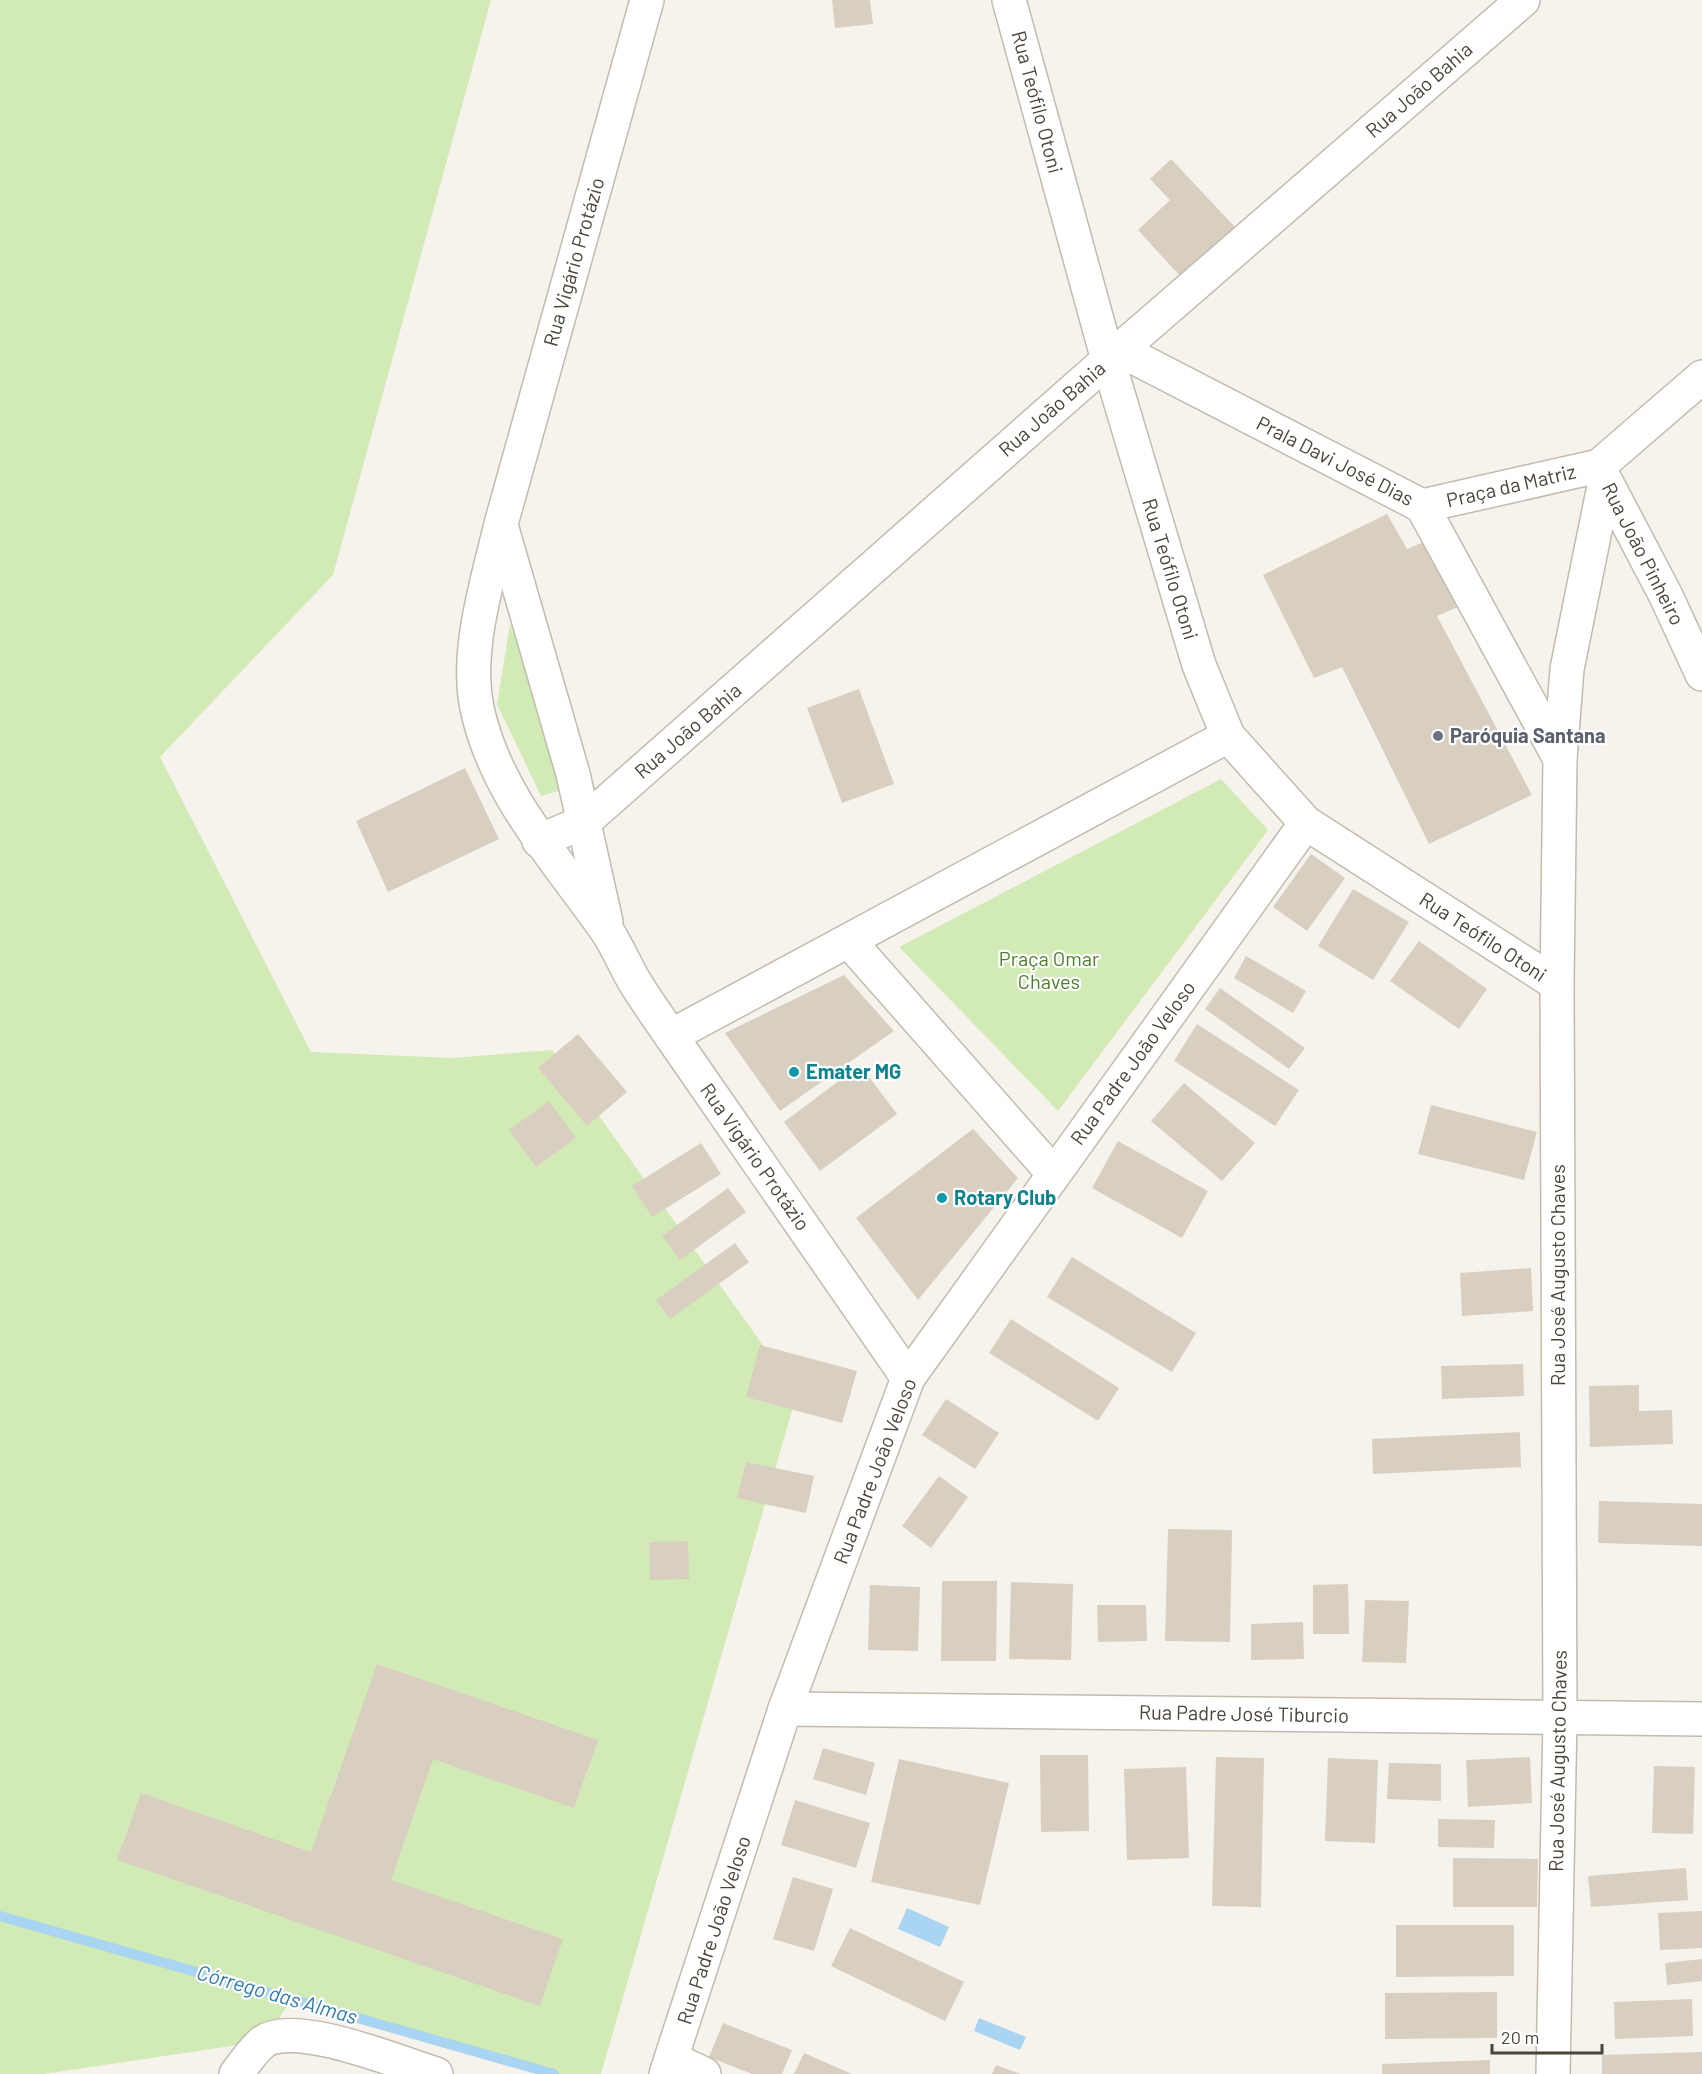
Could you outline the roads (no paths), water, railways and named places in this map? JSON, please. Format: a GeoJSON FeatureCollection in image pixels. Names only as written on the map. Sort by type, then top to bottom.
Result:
{"type":"FeatureCollection","features":[{"type":"Feature","properties":{"kind":"street","name":"Rua Vigário Protázio"},"geometry":{"type":"LineString","coordinates":[[647,0],[501,524],[482,604],[475,653],[477,706],[492,758],[539,841],[608,933],[634,980],[671,1036],[908,1378]]}},
{"type":"Feature","properties":{"kind":"street","name":"Rua Teófilo Otoni"},"geometry":{"type":"LineString","coordinates":[[1009,0],[1114,355],[1199,665],[1228,736],[1306,823],[1557,984]]}},
{"type":"Feature","properties":{"kind":"street","name":"Rua João Bahia"},"geometry":{"type":"LineString","coordinates":[[539,841],[584,822],[1114,355],[1523,0]]}},
{"type":"Feature","properties":{"kind":"street","name":"Prala Davi José Dias"},"geometry":{"type":"LineString","coordinates":[[1114,355],[1422,506],[1560,759]]}},
{"type":"Feature","properties":{"kind":"street"},"geometry":{"type":"LineString","coordinates":[[1602,474],[1702,377]]}},
{"type":"Feature","properties":{"kind":"street","name":"Praça da Matriz"},"geometry":{"type":"LineString","coordinates":[[1422,506],[1602,474]]}},
{"type":"Feature","properties":{"kind":"street","name":"Rua João Pinheiro"},"geometry":{"type":"LineString","coordinates":[[1602,474],[1666,596],[1702,674]]}},
{"type":"Feature","properties":{"kind":"street","name":"Rua José Augusto Chaves"},"geometry":{"type":"LineString","coordinates":[[1553,2074],[1560,1718],[1557,984],[1560,759],[1568,669],[1602,474]]}},
{"type":"Feature","properties":{"kind":"street","name":"Rua Vigário Protázio"},"geometry":{"type":"LineString","coordinates":[[501,524],[584,822],[608,933]]}},
{"type":"Feature","properties":{"kind":"street"},"geometry":{"type":"LineString","coordinates":[[671,1036],[1228,736]]}},
{"type":"Feature","properties":{"kind":"street","name":"Rua Padre João Veloso"},"geometry":{"type":"LineString","coordinates":[[669,2066],[785,1709],[908,1378],[1306,823]]}},
{"type":"Feature","properties":{"kind":"street"},"geometry":{"type":"LineString","coordinates":[[849,941],[1053,1173]]}},
{"type":"Feature","properties":{"kind":"street","name":"Rua Padre José Tiburcio"},"geometry":{"type":"LineString","coordinates":[[785,1709],[1702,1719]]}},
{"type":"Feature","properties":{"kind":"street"},"geometry":{"type":"LineString","coordinates":[[236,2074],[264,2041],[301,2035],[328,2039],[436,2074]]}},
{"type":"Feature","properties":{"kind":"street"},"geometry":{"type":"LineString","coordinates":[[669,2066],[704,2074]]}},
{"type":"Feature","properties":{"kind":"water"},"geometry":{"type":"Polygon","coordinates":[[[907,1908],[949,1927],[940,1947],[898,1929],[907,1908]]]}},
{"type":"Feature","properties":{"kind":"water"},"geometry":{"type":"Polygon","coordinates":[[[979,2018],[1026,2037],[1020,2050],[974,2031],[979,2018]]]}},
{"type":"Feature","properties":{"kind":"waterway","name":"Córrego das Almas"},"geometry":{"type":"LineString","coordinates":[[0,1916],[554,2074]]}},
{"type":"Feature","properties":{"kind":"place","name":"Paróquia Santana"},"geometry":{"type":"Point","coordinates":[1438,736]}},
{"type":"Feature","properties":{"kind":"place","name":"Emater MG"},"geometry":{"type":"Point","coordinates":[794,1072]}},
{"type":"Feature","properties":{"kind":"place","name":"Rotary Club"},"geometry":{"type":"Point","coordinates":[942,1198]}},
{"type":"Feature","properties":{"kind":"park label","name":"Praça Omar Chaves"},"geometry":{"type":"Point","coordinates":[1049,970]}}]}
